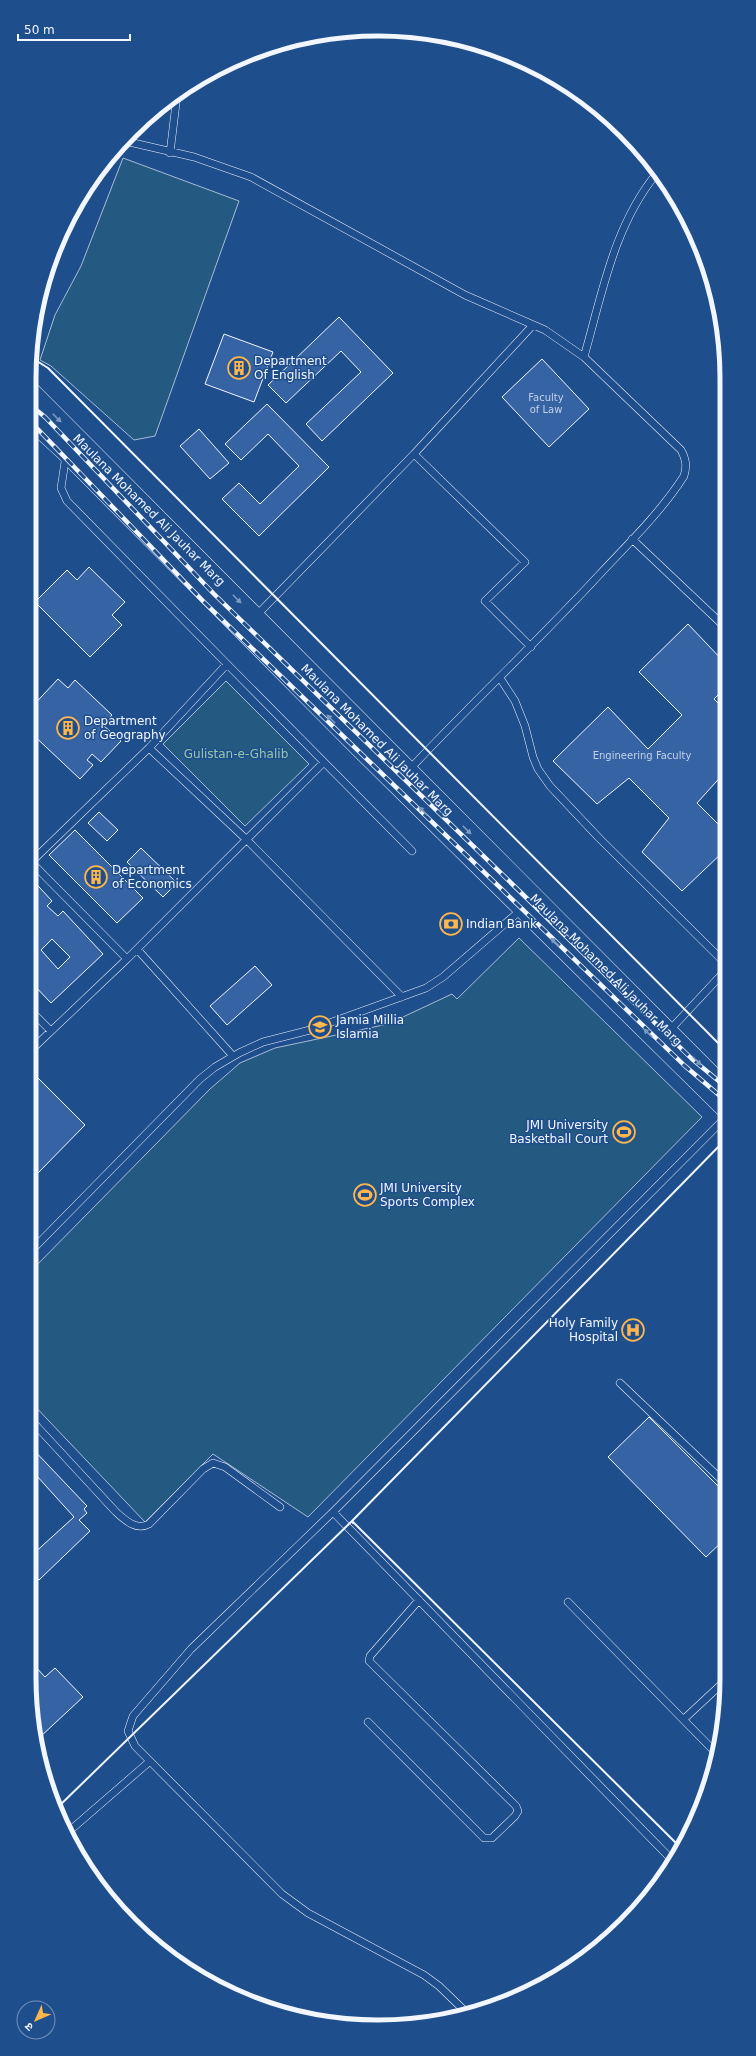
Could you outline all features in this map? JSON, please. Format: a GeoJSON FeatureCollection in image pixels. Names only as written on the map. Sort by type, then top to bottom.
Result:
{"type":"FeatureCollection","features":[{"type":"Feature","properties":{"kind":"main road","name":"Maulana Mohamed Ali Jauhar Marg"},"geometry":{"type":"LineString","coordinates":[[36,397],[255,617],[310,685],[522,909],[720,1103]]}},
{"type":"Feature","properties":{"kind":"main road","name":"Maulana Mohamed Ali Jauhar Marg"},"geometry":{"type":"LineString","coordinates":[[36,424],[310,685],[408,771],[720,1084]]}},
{"type":"Feature","properties":{"kind":"lane"},"geometry":{"type":"LineString","coordinates":[[170,153],[176,103]]}},
{"type":"Feature","properties":{"kind":"lane"},"geometry":{"type":"LineString","coordinates":[[130,143],[224,166],[251,177],[465,295],[533,325],[554,336],[584,358],[681,450],[686,461],[686,471],[680,482],[632,539],[531,647],[457,719],[408,771]]}},
{"type":"Feature","properties":{"kind":"lane"},"geometry":{"type":"LineString","coordinates":[[584,358],[617,241],[640,196],[654,177]]}},
{"type":"Feature","properties":{"kind":"lane"},"geometry":{"type":"LineString","coordinates":[[255,617],[414,454],[533,325]]}},
{"type":"Feature","properties":{"kind":"lane"},"geometry":{"type":"LineString","coordinates":[[66,452],[61,488],[66,502],[412,851]]}},
{"type":"Feature","properties":{"kind":"lane"},"geometry":{"type":"LineString","coordinates":[[414,454],[525,562],[485,601],[531,647]]}},
{"type":"Feature","properties":{"kind":"lane"},"geometry":{"type":"LineString","coordinates":[[632,539],[720,622]]}},
{"type":"Feature","properties":{"kind":"lane"},"geometry":{"type":"LineString","coordinates":[[36,856],[149,748],[227,664]]}},
{"type":"Feature","properties":{"kind":"lane"},"geometry":{"type":"LineString","coordinates":[[500,678],[515,701],[525,726],[532,756],[538,769],[550,786],[599,838],[720,958]]}},
{"type":"Feature","properties":{"kind":"lane"},"geometry":{"type":"LineString","coordinates":[[149,748],[247,840],[402,997]]}},
{"type":"Feature","properties":{"kind":"lane"},"geometry":{"type":"LineString","coordinates":[[36,1046],[127,959],[324,762]]}},
{"type":"Feature","properties":{"kind":"lane"},"geometry":{"type":"LineString","coordinates":[[36,868],[127,959]]}},
{"type":"Feature","properties":{"kind":"lane"},"geometry":{"type":"LineString","coordinates":[[36,1246],[200,1079],[215,1067],[233,1056],[263,1042],[310,1030],[426,988],[443,977],[522,909]]}},
{"type":"Feature","properties":{"kind":"lane"},"geometry":{"type":"LineString","coordinates":[[137,948],[233,1056]]}},
{"type":"Feature","properties":{"kind":"lane"},"geometry":{"type":"LineString","coordinates":[[668,1032],[720,976]]}},
{"type":"Feature","properties":{"kind":"lane"},"geometry":{"type":"LineString","coordinates":[[36,1016],[51,1032]]}},
{"type":"Feature","properties":{"kind":"lane"},"geometry":{"type":"LineString","coordinates":[[463,2009],[439,1986],[424,1976],[308,1912],[282,1894],[135,1746],[128,1731],[130,1722],[139,1707],[192,1649],[332,1512],[720,1123]]}},
{"type":"Feature","properties":{"kind":"lane"},"geometry":{"type":"LineString","coordinates":[[620,1383],[720,1478]]}},
{"type":"Feature","properties":{"kind":"lane"},"geometry":{"type":"LineString","coordinates":[[36,1426],[116,1512],[124,1520],[134,1525],[144,1526],[149,1524],[203,1469],[213,1463],[225,1467],[280,1507]]}},
{"type":"Feature","properties":{"kind":"lane"},"geometry":{"type":"LineString","coordinates":[[332,1512],[669,1857]]}},
{"type":"Feature","properties":{"kind":"lane"},"geometry":{"type":"LineString","coordinates":[[368,1722],[484,1838],[492,1838],[515,1816],[518,1811],[516,1806],[369,1661],[369,1658],[419,1600]]}},
{"type":"Feature","properties":{"kind":"lane"},"geometry":{"type":"LineString","coordinates":[[568,1602],[712,1749]]}},
{"type":"Feature","properties":{"kind":"lane"},"geometry":{"type":"LineString","coordinates":[[684,1720],[720,1686]]}},
{"type":"Feature","properties":{"kind":"lane"},"geometry":{"type":"LineString","coordinates":[[71,1829],[150,1762]]}},
{"type":"Feature","properties":{"kind":"green space"},"geometry":{"type":"Polygon","coordinates":[[[123,158],[239,201],[155,436],[134,440],[51,366],[40,360],[55,315],[81,266],[123,158]]]}},
{"type":"Feature","properties":{"kind":"green space","name":"Gulistan-e-Ghalib"},"geometry":{"type":"Polygon","coordinates":[[[226,681],[309,764],[245,826],[163,744],[226,681]]]}},
{"type":"Feature","properties":{"kind":"green space","name":"JMI University Sports Complex"},"geometry":{"type":"Polygon","coordinates":[[[519,938],[702,1117],[308,1517],[213,1454],[145,1522],[36,1407],[36,1266],[210,1089],[240,1063],[275,1048],[388,1024],[452,994],[457,999],[519,938]]]}},
{"type":"Feature","properties":{"kind":"building"},"geometry":{"type":"Polygon","coordinates":[[[339,317],[393,373],[322,441],[306,424],[361,372],[341,351],[286,403],[268,385],[339,317]]]}},
{"type":"Feature","properties":{"kind":"building","name":"Department Of English"},"geometry":{"type":"Polygon","coordinates":[[[224,334],[273,352],[254,402],[205,384],[224,334]]]}},
{"type":"Feature","properties":{"kind":"building"},"geometry":{"type":"Polygon","coordinates":[[[542,359],[589,409],[549,447],[502,397],[542,359]]]}},
{"type":"Feature","properties":{"kind":"building"},"geometry":{"type":"Polygon","coordinates":[[[267,404],[329,467],[259,536],[222,499],[239,483],[260,504],[299,466],[268,434],[241,460],[225,444],[267,404]]]}},
{"type":"Feature","properties":{"kind":"building"},"geometry":{"type":"Polygon","coordinates":[[[199,429],[229,463],[210,479],[180,446],[199,429]]]}},
{"type":"Feature","properties":{"kind":"building"},"geometry":{"type":"Polygon","coordinates":[[[89,567],[125,602],[112,615],[122,625],[90,657],[36,603],[36,601],[67,570],[77,580],[89,567]]]}},
{"type":"Feature","properties":{"kind":"building"},"geometry":{"type":"Polygon","coordinates":[[[688,624],[720,658],[720,693],[714,699],[720,705],[720,778],[697,803],[720,826],[720,855],[682,891],[642,852],[669,818],[629,778],[597,804],[553,761],[608,707],[648,749],[682,715],[639,672],[688,624]]]}},
{"type":"Feature","properties":{"kind":"building","name":"Department of Geography"},"geometry":{"type":"Polygon","coordinates":[[[58,679],[68,688],[75,680],[112,715],[103,725],[121,741],[101,762],[92,754],[87,760],[93,765],[80,779],[36,738],[36,703],[58,679]]]}},
{"type":"Feature","properties":{"kind":"building"},"geometry":{"type":"Polygon","coordinates":[[[99,812],[118,830],[107,841],[88,823],[99,812]]]}},
{"type":"Feature","properties":{"kind":"building","name":"Department of Economics"},"geometry":{"type":"Polygon","coordinates":[[[75,830],[143,898],[117,923],[49,855],[75,830]]]}},
{"type":"Feature","properties":{"kind":"building"},"geometry":{"type":"Polygon","coordinates":[[[141,848],[177,883],[163,897],[127,862],[141,848]]]}},
{"type":"Feature","properties":{"kind":"building"},"geometry":{"type":"Polygon","coordinates":[[[36,884],[52,901],[47,906],[58,916],[63,911],[103,954],[51,1003],[36,987],[36,884]],[[52,939],[41,950],[58,969],[70,957],[52,939]]]}},
{"type":"Feature","properties":{"kind":"building"},"geometry":{"type":"Polygon","coordinates":[[[255,966],[272,985],[227,1025],[210,1006],[255,966]]]}},
{"type":"Feature","properties":{"kind":"building"},"geometry":{"type":"Polygon","coordinates":[[[36,1076],[85,1125],[37,1174],[36,1173],[36,1076]]]}},
{"type":"Feature","properties":{"kind":"building"},"geometry":{"type":"Polygon","coordinates":[[[649,1417],[720,1488],[720,1544],[706,1557],[608,1457],[649,1417]]]}},
{"type":"Feature","properties":{"kind":"building"},"geometry":{"type":"Polygon","coordinates":[[[36,1452],[87,1506],[84,1509],[87,1513],[79,1520],[90,1531],[39,1580],[36,1577],[36,1551],[74,1517],[36,1475],[36,1452]]]}},
{"type":"Feature","properties":{"kind":"building"},"geometry":{"type":"Polygon","coordinates":[[[36,1667],[45,1677],[55,1668],[83,1697],[41,1736],[37,1700],[36,1667]]]}},
{"type":"Feature","properties":{"kind":"railway"},"geometry":{"type":"LineString","coordinates":[[36,410],[45,417],[214,594],[692,1059],[720,1082]]}},
{"type":"Feature","properties":{"kind":"railway"},"geometry":{"type":"LineString","coordinates":[[36,427],[204,602],[685,1066],[720,1096]]}},
{"type":"Feature","properties":{"kind":"wall"},"geometry":{"type":"LineString","coordinates":[[37,361],[48,368],[720,1045]]}},
{"type":"Feature","properties":{"kind":"wall"},"geometry":{"type":"LineString","coordinates":[[677,1844],[352,1521],[720,1145]]}},
{"type":"Feature","properties":{"kind":"wall"},"geometry":{"type":"LineString","coordinates":[[60,1805],[352,1521],[353,1523]]}},
{"type":"Feature","properties":{"kind":"place","name":"Department Of English"},"geometry":{"type":"Point","coordinates":[239,368]}},
{"type":"Feature","properties":{"kind":"place","name":"Department of Geography"},"geometry":{"type":"Point","coordinates":[68,728]}},
{"type":"Feature","properties":{"kind":"place","name":"Department of Economics"},"geometry":{"type":"Point","coordinates":[96,877]}},
{"type":"Feature","properties":{"kind":"place","name":"Indian Bank"},"geometry":{"type":"Point","coordinates":[451,924]}},
{"type":"Feature","properties":{"kind":"place","name":"Jamia Millia Islamia"},"geometry":{"type":"Point","coordinates":[320,1027]}},
{"type":"Feature","properties":{"kind":"place","name":"JMI University Basketball Court"},"geometry":{"type":"Point","coordinates":[624,1132]}},
{"type":"Feature","properties":{"kind":"place","name":"JMI University Sports Complex"},"geometry":{"type":"Point","coordinates":[365,1195]}},
{"type":"Feature","properties":{"kind":"place","name":"Holy Family Hospital"},"geometry":{"type":"Point","coordinates":[633,1330]}}]}
